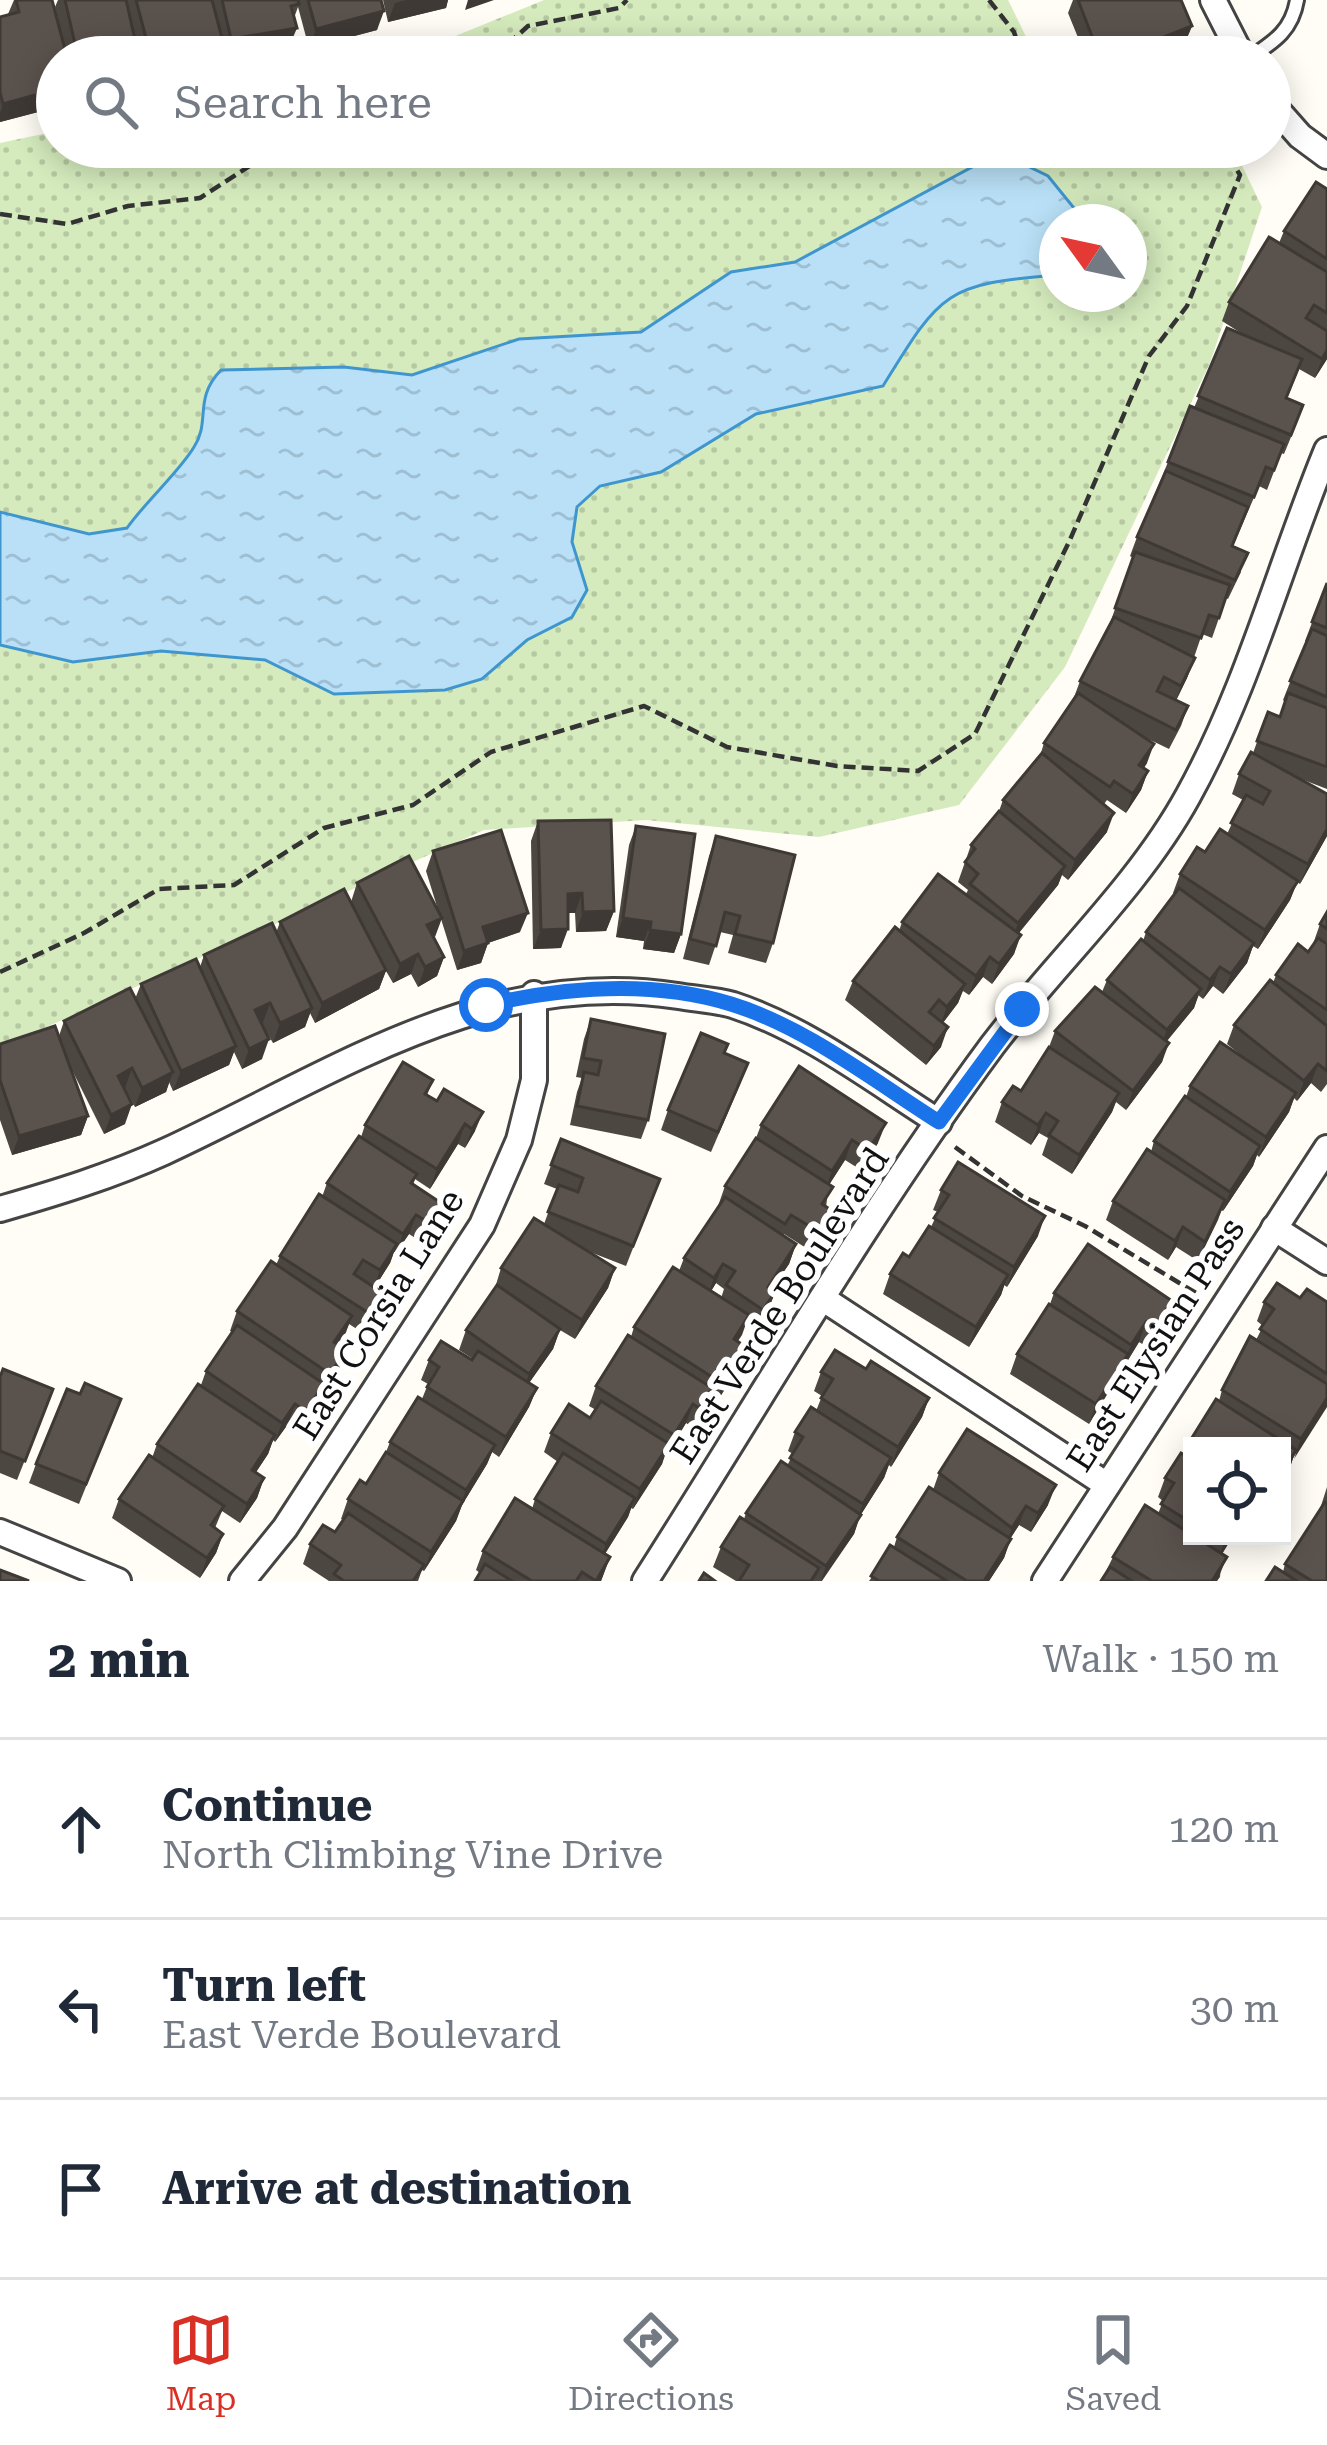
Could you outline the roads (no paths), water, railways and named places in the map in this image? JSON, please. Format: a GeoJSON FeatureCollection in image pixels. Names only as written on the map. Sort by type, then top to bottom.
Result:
{"type":"FeatureCollection","features":[{"type":"Feature","properties":{"kind":"street"},"geometry":{"type":"LineString","coordinates":[[1213,0],[1234,36]]}},
{"type":"Feature","properties":{"kind":"street"},"geometry":{"type":"LineString","coordinates":[[1291,126],[1327,156]]}},
{"type":"Feature","properties":{"kind":"street","name":"East Verde Boulevard"},"geometry":{"type":"LineString","coordinates":[[645,1581],[939,1122],[1081,934],[1155,848],[1186,800],[1220,736],[1327,449]]}},
{"type":"Feature","properties":{"kind":"street"},"geometry":{"type":"LineString","coordinates":[[0,1209],[98,1179],[381,1048],[486,1005],[534,994],[620,987],[731,1004],[816,1045],[939,1122]]}},
{"type":"Feature","properties":{"kind":"street","name":"East Corsia Lane"},"geometry":{"type":"LineString","coordinates":[[242,1581],[285,1528],[482,1226],[519,1140],[534,1080],[534,994]]}},
{"type":"Feature","properties":{"kind":"street","name":"East Elysian Pass"},"geometry":{"type":"LineString","coordinates":[[1046,1581],[1327,1148]]}},
{"type":"Feature","properties":{"kind":"street"},"geometry":{"type":"LineString","coordinates":[[1274,1228],[1327,1262]]}},
{"type":"Feature","properties":{"kind":"street"},"geometry":{"type":"LineString","coordinates":[[825,1300],[1107,1485]]}},
{"type":"Feature","properties":{"kind":"street"},"geometry":{"type":"LineString","coordinates":[[0,1532],[118,1581]]}},
{"type":"Feature","properties":{"kind":"lane"},"geometry":{"type":"LineString","coordinates":[[1280,36],[1294,19],[1297,0]]}},
{"type":"Feature","properties":{"kind":"water"},"geometry":{"type":"Polygon","coordinates":[[[970,168],[1032,168],[1048,176],[1071,204],[1039,204],[1039,276],[991,283],[950,299],[919,330],[883,386],[756,414],[661,472],[600,486],[577,507],[572,542],[587,590],[572,617],[527,640],[482,679],[445,690],[334,694],[265,660],[161,651],[73,662],[0,645],[0,512],[89,534],[127,528],[194,447],[207,391],[221,370],[344,367],[412,375],[519,339],[641,332],[731,272],[795,262],[970,168]]]}}]}
